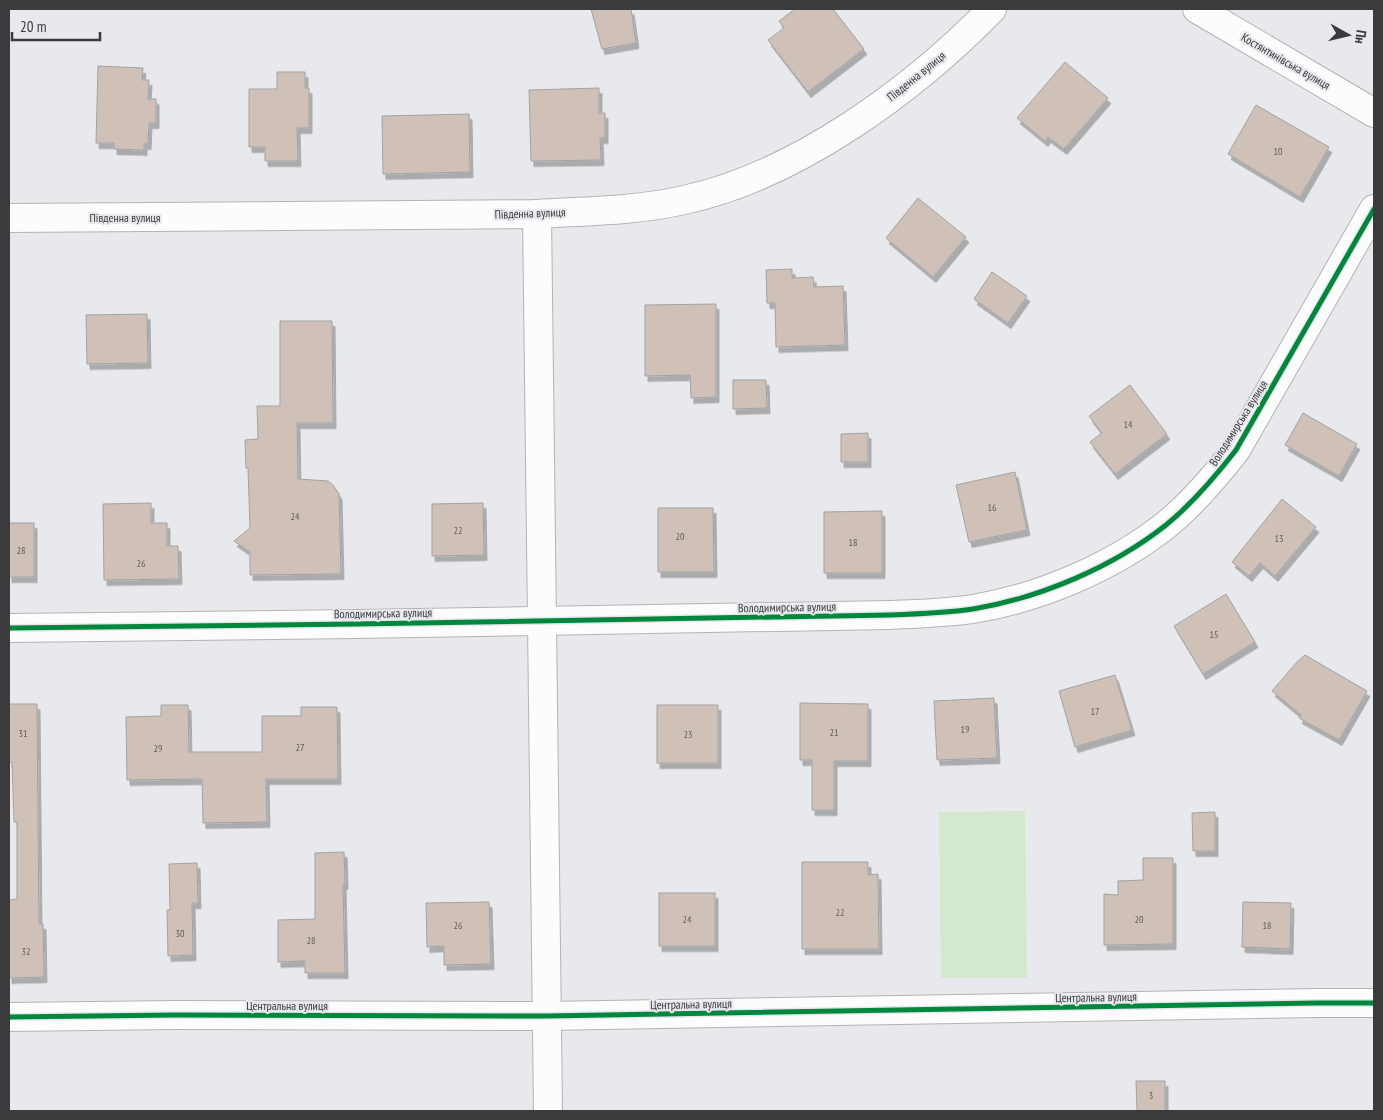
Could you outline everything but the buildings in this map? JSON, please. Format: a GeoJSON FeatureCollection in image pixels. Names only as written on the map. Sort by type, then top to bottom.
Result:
{"type":"FeatureCollection","features":[{"type":"Feature","properties":{"kind":"street","name":"Південна вулиця"},"geometry":{"type":"LineString","coordinates":[[9,218],[537,214],[610,210],[684,200],[710,193],[770,170],[805,153],[892,97],[952,47],[992,9]]}},
{"type":"Feature","properties":{"kind":"street","name":"Костянтинівська вулиця"},"geometry":{"type":"LineString","coordinates":[[1197,9],[1374,113]]}},
{"type":"Feature","properties":{"kind":"street","name":"Володимирська вулиця"},"geometry":{"type":"LineString","coordinates":[[9,628],[795,618],[952,612],[1028,595],[1066,582],[1097,568],[1146,539],[1166,525],[1214,479],[1236,450],[1374,209]]}},
{"type":"Feature","properties":{"kind":"street"},"geometry":{"type":"LineString","coordinates":[[537,214],[548,1111]]}},
{"type":"Feature","properties":{"kind":"street","name":"Центральна вулиця"},"geometry":{"type":"LineString","coordinates":[[9,1017],[174,1015],[546,1016],[1287,1003],[1374,1004]]}},
{"type":"Feature","properties":{"kind":"green space"},"geometry":{"type":"Polygon","coordinates":[[[1025,811],[1027,978],[941,978],[939,812],[1025,811]]]}},
{"type":"Feature","properties":{"kind":"cycle path"},"geometry":{"type":"LineString","coordinates":[[9,628],[890,615],[973,609],[1024,597],[1075,579],[1123,554],[1166,525],[1203,489],[1236,450],[1374,209]]}},
{"type":"Feature","properties":{"kind":"cycle path"},"geometry":{"type":"LineString","coordinates":[[9,1017],[175,1015],[546,1016],[1374,1003]]}}]}
